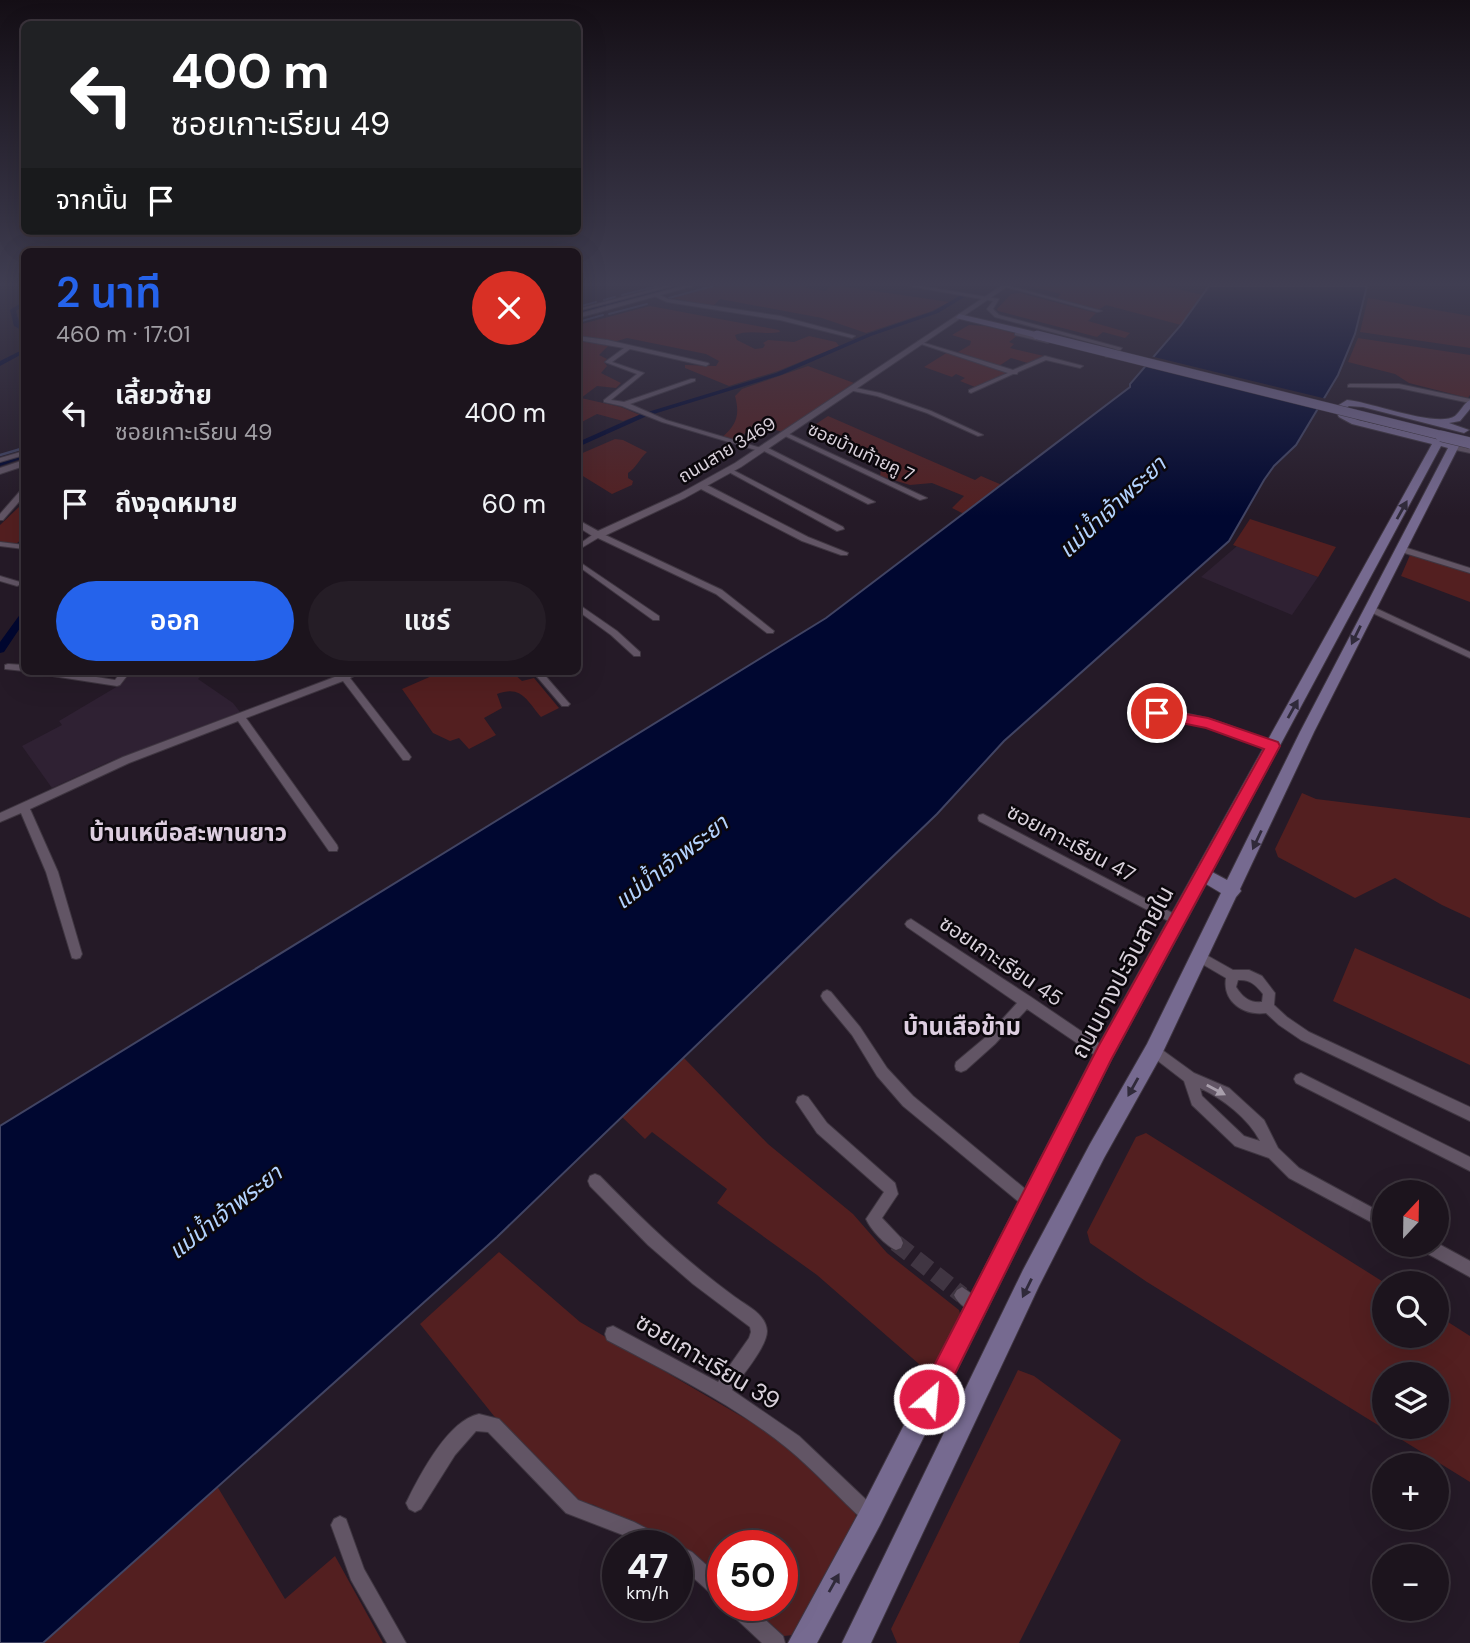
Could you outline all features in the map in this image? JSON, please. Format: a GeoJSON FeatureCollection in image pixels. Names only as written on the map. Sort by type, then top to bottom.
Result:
{"type":"FeatureCollection","features":[{"type":"Feature","properties":{"kind":"main road"},"geometry":{"type":"LineString","coordinates":[[1153,363],[1456,442]]}},
{"type":"Feature","properties":{"kind":"main road"},"geometry":{"type":"LineString","coordinates":[[1456,442],[1355,422],[1342,415],[1339,408],[1347,403],[1363,404],[1443,422],[1457,419],[1470,402]]}},
{"type":"Feature","properties":{"kind":"main road"},"geometry":{"type":"LineString","coordinates":[[1363,407],[1456,442],[1358,420],[1348,415],[1346,410],[1363,407]]}},
{"type":"Feature","properties":{"kind":"main road"},"geometry":{"type":"LineString","coordinates":[[1433,421],[1456,442]]}},
{"type":"Feature","properties":{"kind":"main road"},"geometry":{"type":"LineString","coordinates":[[856,1643],[1031,1278],[1097,1151],[1154,1051],[1307,732],[1456,442]]}},
{"type":"Feature","properties":{"kind":"main road","name":"ถนนบางปะอินสายใน"},"geometry":{"type":"LineString","coordinates":[[802,1643],[871,1517],[969,1300],[1030,1202],[1104,1054],[1272,746],[1456,442]]}},
{"type":"Feature","properties":{"kind":"main road"},"geometry":{"type":"LineString","coordinates":[[1202,874],[1233,891]]}},
{"type":"Feature","properties":{"kind":"street"},"geometry":{"type":"LineString","coordinates":[[610,363],[641,373],[606,399],[664,421],[763,449],[871,502]]}},
{"type":"Feature","properties":{"kind":"street"},"geometry":{"type":"LineString","coordinates":[[700,363],[706,364]]}},
{"type":"Feature","properties":{"kind":"street","name":"ถนนสาย 3469"},"geometry":{"type":"LineString","coordinates":[[598,535],[702,486],[763,449],[890,363]]}},
{"type":"Feature","properties":{"kind":"street"},"geometry":{"type":"LineString","coordinates":[[983,363],[1015,373]]}},
{"type":"Feature","properties":{"kind":"street"},"geometry":{"type":"LineString","coordinates":[[971,391],[1036,363]]}},
{"type":"Feature","properties":{"kind":"street"},"geometry":{"type":"LineString","coordinates":[[1065,363],[1080,366]]}},
{"type":"Feature","properties":{"kind":"street"},"geometry":{"type":"LineString","coordinates":[[624,404],[693,380]]}},
{"type":"Feature","properties":{"kind":"street"},"geometry":{"type":"LineString","coordinates":[[1350,386],[1399,386],[1470,402]]}},
{"type":"Feature","properties":{"kind":"street"},"geometry":{"type":"LineString","coordinates":[[851,389],[878,394],[929,412],[980,435]]}},
{"type":"Feature","properties":{"kind":"street","name":"ซอยบ้านท้ายคู 7"},"geometry":{"type":"LineString","coordinates":[[785,434],[923,498]]}},
{"type":"Feature","properties":{"kind":"street"},"geometry":{"type":"LineString","coordinates":[[0,460],[21,454]]}},
{"type":"Feature","properties":{"kind":"street"},"geometry":{"type":"LineString","coordinates":[[0,471],[21,464]]}},
{"type":"Feature","properties":{"kind":"street"},"geometry":{"type":"LineString","coordinates":[[729,470],[840,529]]}},
{"type":"Feature","properties":{"kind":"street"},"geometry":{"type":"LineString","coordinates":[[702,486],[805,539],[844,553]]}},
{"type":"Feature","properties":{"kind":"street"},"geometry":{"type":"LineString","coordinates":[[0,519],[21,495]]}},
{"type":"Feature","properties":{"kind":"street"},"geometry":{"type":"LineString","coordinates":[[581,525],[719,592],[770,631]]}},
{"type":"Feature","properties":{"kind":"street"},"geometry":{"type":"LineString","coordinates":[[581,546],[598,535]]}},
{"type":"Feature","properties":{"kind":"street"},"geometry":{"type":"LineString","coordinates":[[0,544],[21,547]]}},
{"type":"Feature","properties":{"kind":"street"},"geometry":{"type":"LineString","coordinates":[[1401,549],[1470,571]]}},
{"type":"Feature","properties":{"kind":"street"},"geometry":{"type":"LineString","coordinates":[[581,565],[656,618]]}},
{"type":"Feature","properties":{"kind":"street"},"geometry":{"type":"LineString","coordinates":[[0,578],[17,584]]}},
{"type":"Feature","properties":{"kind":"street"},"geometry":{"type":"LineString","coordinates":[[1369,608],[1428,633],[1470,655]]}},
{"type":"Feature","properties":{"kind":"street"},"geometry":{"type":"LineString","coordinates":[[581,609],[637,654]]}},
{"type":"Feature","properties":{"kind":"street"},"geometry":{"type":"LineString","coordinates":[[8,667],[21,668]]}},
{"type":"Feature","properties":{"kind":"street"},"geometry":{"type":"LineString","coordinates":[[65,675],[117,683],[124,675]]}},
{"type":"Feature","properties":{"kind":"street"},"geometry":{"type":"LineString","coordinates":[[0,818],[115,764],[350,675]]}},
{"type":"Feature","properties":{"kind":"street"},"geometry":{"type":"LineString","coordinates":[[540,675],[565,704]]}},
{"type":"Feature","properties":{"kind":"street"},"geometry":{"type":"LineString","coordinates":[[345,677],[406,757]]}},
{"type":"Feature","properties":{"kind":"street"},"geometry":{"type":"LineString","coordinates":[[1149,717],[1169,713],[1187,717],[1272,746]]}},
{"type":"Feature","properties":{"kind":"street"},"geometry":{"type":"LineString","coordinates":[[240,717],[332,848]]}},
{"type":"Feature","properties":{"kind":"street"},"geometry":{"type":"LineString","coordinates":[[24,807],[52,872],[76,954]]}},
{"type":"Feature","properties":{"kind":"street","name":"ซอยเกาะเรียน 47"},"geometry":{"type":"LineString","coordinates":[[983,818],[1178,921]]}},
{"type":"Feature","properties":{"kind":"street","name":"ซอยเกาะเรียน 45"},"geometry":{"type":"LineString","coordinates":[[911,924],[1104,1054]]}},
{"type":"Feature","properties":{"kind":"street"},"geometry":{"type":"LineString","coordinates":[[1201,957],[1232,976],[1243,974],[1256,979],[1269,993],[1268,1007]]}},
{"type":"Feature","properties":{"kind":"street"},"geometry":{"type":"LineString","coordinates":[[1232,976],[1230,988],[1244,1004],[1259,1009],[1268,1007]]}},
{"type":"Feature","properties":{"kind":"street"},"geometry":{"type":"LineString","coordinates":[[827,996],[856,1031],[882,1072],[908,1101],[1030,1202]]}},
{"type":"Feature","properties":{"kind":"street"},"geometry":{"type":"LineString","coordinates":[[961,1066],[991,1040],[1027,1001]]}},
{"type":"Feature","properties":{"kind":"street"},"geometry":{"type":"LineString","coordinates":[[1268,1007],[1283,1021],[1305,1035],[1470,1114]]}},
{"type":"Feature","properties":{"kind":"street"},"geometry":{"type":"LineString","coordinates":[[1154,1051],[1189,1077],[1224,1093],[1258,1125],[1273,1153],[1294,1173],[1372,1215]]}},
{"type":"Feature","properties":{"kind":"street"},"geometry":{"type":"LineString","coordinates":[[1189,1077],[1197,1100],[1240,1141],[1273,1153]]}},
{"type":"Feature","properties":{"kind":"street"},"geometry":{"type":"LineString","coordinates":[[1301,1079],[1470,1164]]}},
{"type":"Feature","properties":{"kind":"street"},"geometry":{"type":"LineString","coordinates":[[803,1102],[821,1128],[890,1188],[891,1194],[873,1219],[896,1243]]}},
{"type":"Feature","properties":{"kind":"street"},"geometry":{"type":"LineString","coordinates":[[595,1181],[653,1240],[698,1279],[756,1322],[759,1332],[755,1343],[721,1392]]}},
{"type":"Feature","properties":{"kind":"street"},"geometry":{"type":"LineString","coordinates":[[1448,1257],[1470,1269]]}},
{"type":"Feature","properties":{"kind":"street","name":"ซอยเกาะเรียน 39"},"geometry":{"type":"LineString","coordinates":[[613,1334],[721,1392],[793,1442],[871,1517]]}},
{"type":"Feature","properties":{"kind":"street"},"geometry":{"type":"LineString","coordinates":[[415,1503],[425,1481],[437,1465],[470,1426],[481,1422],[493,1425],[572,1507],[632,1530]]}},
{"type":"Feature","properties":{"kind":"street"},"geometry":{"type":"LineString","coordinates":[[340,1525],[357,1574],[397,1643]]}},
{"type":"Feature","properties":{"kind":"street"},"geometry":{"type":"LineString","coordinates":[[693,1565],[707,1578]]}},
{"type":"Feature","properties":{"kind":"street"},"geometry":{"type":"LineString","coordinates":[[753,1621],[776,1643]]}},
{"type":"Feature","properties":{"kind":"shaded area"},"geometry":{"type":"Polygon","coordinates":[[[581,363],[605,363],[607,366],[601,373],[621,383],[616,388],[597,386],[581,398],[581,363]]]}},
{"type":"Feature","properties":{"kind":"shaded area"},"geometry":{"type":"Polygon","coordinates":[[[718,363],[798,363],[729,386],[685,368],[685,365],[716,366],[718,363]]]}},
{"type":"Feature","properties":{"kind":"shaded area"},"geometry":{"type":"Polygon","coordinates":[[[931,363],[978,363],[1008,373],[975,387],[960,381],[965,378],[956,374],[952,377],[924,367],[931,363]]]}},
{"type":"Feature","properties":{"kind":"shaded area"},"geometry":{"type":"Polygon","coordinates":[[[1351,363],[1470,363],[1470,395],[1468,398],[1409,383],[1395,374],[1351,363]]]}},
{"type":"Feature","properties":{"kind":"shaded area"},"geometry":{"type":"Polygon","coordinates":[[[808,366],[854,383],[782,432],[758,424],[734,441],[722,437],[734,424],[737,414],[735,396],[742,389],[808,366]]]}},
{"type":"Feature","properties":{"kind":"shaded area"},"geometry":{"type":"Polygon","coordinates":[[[581,398],[621,407],[640,415],[623,421],[597,414],[581,422],[581,398]]]}},
{"type":"Feature","properties":{"kind":"shaded area"},"geometry":{"type":"Polygon","coordinates":[[[828,416],[975,480],[981,476],[1002,485],[964,514],[952,508],[964,496],[932,483],[910,485],[880,476],[883,457],[813,426],[828,416]]]}},
{"type":"Feature","properties":{"kind":"shaded area"},"geometry":{"type":"Polygon","coordinates":[[[615,439],[647,452],[628,473],[628,478],[633,481],[632,485],[612,494],[581,475],[581,454],[615,439]]]}},
{"type":"Feature","properties":{"kind":"shaded area"},"geometry":{"type":"Polygon","coordinates":[[[20,506],[21,540],[16,544],[0,542],[0,525],[20,506]]]}},
{"type":"Feature","properties":{"kind":"shaded area"},"geometry":{"type":"Polygon","coordinates":[[[1250,519],[1336,547],[1318,577],[1233,545],[1250,519]]]}},
{"type":"Feature","properties":{"kind":"shaded area"},"geometry":{"type":"Polygon","coordinates":[[[1237,546],[1318,577],[1292,615],[1201,577],[1237,546]]]}},
{"type":"Feature","properties":{"kind":"shaded area"},"geometry":{"type":"Polygon","coordinates":[[[1410,555],[1470,573],[1470,602],[1401,576],[1410,555]]]}},
{"type":"Feature","properties":{"kind":"shaded area"},"geometry":{"type":"Polygon","coordinates":[[[127,675],[202,675],[198,679],[233,703],[240,712],[111,761],[52,788],[22,746],[62,725],[59,721],[118,686],[127,675]]]}},
{"type":"Feature","properties":{"kind":"shaded area"},"geometry":{"type":"Polygon","coordinates":[[[434,675],[515,675],[522,681],[534,678],[559,708],[541,717],[522,695],[512,691],[497,694],[502,708],[484,718],[496,735],[469,749],[459,738],[450,741],[433,733],[402,689],[434,675]]]}},
{"type":"Feature","properties":{"kind":"shaded area"},"geometry":{"type":"Polygon","coordinates":[[[1302,793],[1316,799],[1470,818],[1470,918],[1395,878],[1355,898],[1278,857],[1275,849],[1302,793]]]}},
{"type":"Feature","properties":{"kind":"shaded area"},"geometry":{"type":"Polygon","coordinates":[[[1355,948],[1470,999],[1470,1065],[1333,1001],[1355,948]]]}},
{"type":"Feature","properties":{"kind":"shaded area"},"geometry":{"type":"Polygon","coordinates":[[[684,1058],[768,1144],[853,1214],[887,1253],[959,1310],[961,1317],[934,1369],[927,1371],[817,1275],[717,1203],[727,1189],[652,1132],[645,1139],[622,1117],[684,1058]]]}},
{"type":"Feature","properties":{"kind":"shaded area"},"geometry":{"type":"Polygon","coordinates":[[[1146,1133],[1372,1275],[1372,1348],[1449,1348],[1449,1323],[1470,1336],[1470,1482],[1449,1469],[1449,1453],[1423,1453],[1401,1439],[1449,1439],[1449,1362],[1372,1362],[1372,1421],[1147,1282],[1090,1243],[1087,1232],[1136,1137],[1146,1133]]]}},
{"type":"Feature","properties":{"kind":"shaded area"},"geometry":{"type":"Polygon","coordinates":[[[499,1252],[580,1322],[782,1440],[855,1506],[856,1518],[793,1635],[784,1636],[768,1621],[798,1621],[798,1530],[707,1530],[707,1565],[693,1554],[693,1530],[645,1530],[594,1505],[579,1501],[494,1416],[420,1324],[499,1252]]]}},
{"type":"Feature","properties":{"kind":"shaded area"},"geometry":{"type":"Polygon","coordinates":[[[1018,1370],[1034,1376],[1121,1440],[1019,1643],[897,1643],[891,1629],[1018,1370]]]}},
{"type":"Feature","properties":{"kind":"shaded area"},"geometry":{"type":"Polygon","coordinates":[[[217,1486],[285,1599],[335,1556],[383,1643],[43,1643],[217,1486]]]}},
{"type":"Feature","properties":{"kind":"water","name":"แม่น้ำเจ้าพระยา"},"geometry":{"type":"Polygon","coordinates":[[[1148,363],[1343,363],[1296,445],[1264,480],[1229,541],[1004,741],[937,814],[497,1237],[43,1643],[0,1643],[0,1126],[826,618],[1130,387],[1148,363]]]}},
{"type":"Feature","properties":{"kind":"pier"},"geometry":{"type":"Polygon","coordinates":[[[1158,363],[1177,363],[1327,399],[1325,404],[1158,363]]]}},
{"type":"Feature","properties":{"kind":"waterway"},"geometry":{"type":"LineString","coordinates":[[779,374],[805,363]]}},
{"type":"Feature","properties":{"kind":"waterway"},"geometry":{"type":"LineString","coordinates":[[650,414],[774,375]]}},
{"type":"Feature","properties":{"kind":"waterway"},"geometry":{"type":"LineString","coordinates":[[581,444],[644,416]]}},
{"type":"Feature","properties":{"kind":"waterway"},"geometry":{"type":"LineString","coordinates":[[0,455],[21,449]]}},
{"type":"Feature","properties":{"kind":"waterway"},"geometry":{"type":"LineString","coordinates":[[0,464],[21,457]]}},
{"type":"Feature","properties":{"kind":"waterway"},"geometry":{"type":"LineString","coordinates":[[0,650],[21,619]]}},
{"type":"Feature","properties":{"kind":"tunnel"},"geometry":{"type":"LineString","coordinates":[[896,1243],[962,1295]]}},
{"type":"Feature","properties":{"kind":"district","name":"บ้านเหนือสะพานยาว"},"geometry":{"type":"Point","coordinates":[188,832]}},
{"type":"Feature","properties":{"kind":"district","name":"บ้านเสือข้าม"},"geometry":{"type":"Point","coordinates":[962,1026]}},
{"type":"Feature","properties":{"kind":"route"},"geometry":{"type":"LineString","coordinates":[[929,1399],[1104,1054],[1272,746],[1208,723],[1169,713],[1157,713]]}}]}
